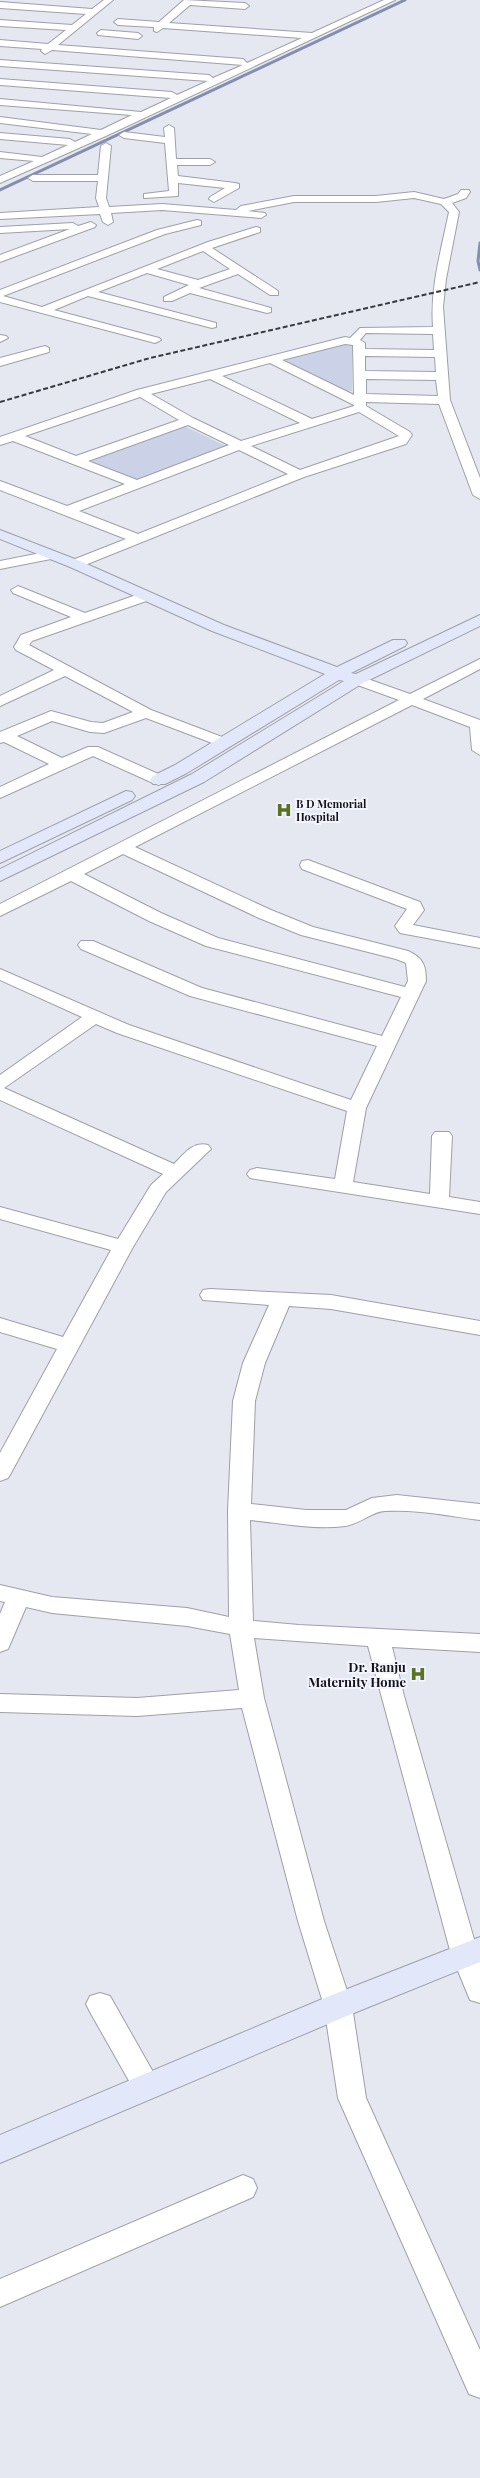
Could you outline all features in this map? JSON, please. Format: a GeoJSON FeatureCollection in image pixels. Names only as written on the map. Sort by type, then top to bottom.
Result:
{"type":"FeatureCollection","features":[{"type":"Feature","properties":{"kind":"main road"},"geometry":{"type":"LineString","coordinates":[[0,534],[75,564],[218,628],[357,680]]}},
{"type":"Feature","properties":{"kind":"main road"},"geometry":{"type":"LineString","coordinates":[[0,858],[159,780],[225,743],[339,673],[480,605]]}},
{"type":"Feature","properties":{"kind":"main road"},"geometry":{"type":"LineString","coordinates":[[0,876],[198,778],[357,680],[480,620]]}},
{"type":"Feature","properties":{"kind":"main road"},"geometry":{"type":"LineString","coordinates":[[0,2149],[338,2006],[472,1952]]}},
{"type":"Feature","properties":{"kind":"street"},"geometry":{"type":"LineString","coordinates":[[2,84],[109,0]]}},
{"type":"Feature","properties":{"kind":"street"},"geometry":{"type":"LineString","coordinates":[[0,180],[105,133],[391,0]]}},
{"type":"Feature","properties":{"kind":"street"},"geometry":{"type":"LineString","coordinates":[[129,54],[155,37],[162,25],[188,1],[245,6]]}},
{"type":"Feature","properties":{"kind":"street"},"geometry":{"type":"LineString","coordinates":[[0,5],[94,12]]}},
{"type":"Feature","properties":{"kind":"street"},"geometry":{"type":"LineString","coordinates":[[174,14],[189,15]]}},
{"type":"Feature","properties":{"kind":"street"},"geometry":{"type":"LineString","coordinates":[[118,22],[315,36]]}},
{"type":"Feature","properties":{"kind":"street"},"geometry":{"type":"LineString","coordinates":[[0,23],[73,28]]}},
{"type":"Feature","properties":{"kind":"street"},"geometry":{"type":"LineString","coordinates":[[101,33],[155,37]]}},
{"type":"Feature","properties":{"kind":"street"},"geometry":{"type":"LineString","coordinates":[[0,43],[243,62]]}},
{"type":"Feature","properties":{"kind":"street"},"geometry":{"type":"LineString","coordinates":[[0,63],[209,78]]}},
{"type":"Feature","properties":{"kind":"street"},"geometry":{"type":"LineString","coordinates":[[2,84],[172,96]]}},
{"type":"Feature","properties":{"kind":"street"},"geometry":{"type":"LineString","coordinates":[[0,102],[137,113]]}},
{"type":"Feature","properties":{"kind":"street"},"geometry":{"type":"LineString","coordinates":[[0,120],[105,133]]}},
{"type":"Feature","properties":{"kind":"street"},"geometry":{"type":"LineString","coordinates":[[169,128],[173,162],[174,194]]}},
{"type":"Feature","properties":{"kind":"street"},"geometry":{"type":"LineString","coordinates":[[124,135],[171,141]]}},
{"type":"Feature","properties":{"kind":"street"},"geometry":{"type":"LineString","coordinates":[[0,136],[70,142]]}},
{"type":"Feature","properties":{"kind":"street"},"geometry":{"type":"LineString","coordinates":[[0,230],[113,223],[97,198],[103,178],[106,146]]}},
{"type":"Feature","properties":{"kind":"street"},"geometry":{"type":"LineString","coordinates":[[0,155],[38,158]]}},
{"type":"Feature","properties":{"kind":"street"},"geometry":{"type":"LineString","coordinates":[[173,162],[210,162]]}},
{"type":"Feature","properties":{"kind":"street"},"geometry":{"type":"LineString","coordinates":[[34,178],[103,178]]}},
{"type":"Feature","properties":{"kind":"street"},"geometry":{"type":"LineString","coordinates":[[173,179],[235,186],[214,199]]}},
{"type":"Feature","properties":{"kind":"street"},"geometry":{"type":"LineString","coordinates":[[230,212],[252,206],[294,199],[376,199],[414,195],[445,202],[462,196],[465,192]]}},
{"type":"Feature","properties":{"kind":"street"},"geometry":{"type":"LineString","coordinates":[[137,196],[174,194],[188,195]]}},
{"type":"Feature","properties":{"kind":"street"},"geometry":{"type":"LineString","coordinates":[[97,198],[116,197]]}},
{"type":"Feature","properties":{"kind":"street"},"geometry":{"type":"LineString","coordinates":[[202,197],[228,201]]}},
{"type":"Feature","properties":{"kind":"street"},"geometry":{"type":"LineString","coordinates":[[445,202],[454,212],[440,279],[438,331],[444,400],[469,449],[480,495]]}},
{"type":"Feature","properties":{"kind":"street"},"geometry":{"type":"LineString","coordinates":[[0,216],[170,207],[261,215]]}},
{"type":"Feature","properties":{"kind":"street"},"geometry":{"type":"LineString","coordinates":[[35,214],[42,228]]}},
{"type":"Feature","properties":{"kind":"street"},"geometry":{"type":"LineString","coordinates":[[0,294],[167,225],[201,223]]}},
{"type":"Feature","properties":{"kind":"street"},"geometry":{"type":"LineString","coordinates":[[0,259],[91,225]]}},
{"type":"Feature","properties":{"kind":"street"},"geometry":{"type":"LineString","coordinates":[[167,225],[201,242],[274,293]]}},
{"type":"Feature","properties":{"kind":"street"},"geometry":{"type":"LineString","coordinates":[[43,310],[147,270],[201,242],[256,230]]}},
{"type":"Feature","properties":{"kind":"street"},"geometry":{"type":"LineString","coordinates":[[147,270],[199,284]]}},
{"type":"Feature","properties":{"kind":"street"},"geometry":{"type":"LineString","coordinates":[[168,299],[199,284],[239,270]]}},
{"type":"Feature","properties":{"kind":"street"},"geometry":{"type":"LineString","coordinates":[[188,289],[267,310]]}},
{"type":"Feature","properties":{"kind":"street"},"geometry":{"type":"LineString","coordinates":[[88,293],[212,325]]}},
{"type":"Feature","properties":{"kind":"street"},"geometry":{"type":"LineString","coordinates":[[0,299],[155,340]]}},
{"type":"Feature","properties":{"kind":"street"},"geometry":{"type":"LineString","coordinates":[[90,323],[130,304]]}},
{"type":"Feature","properties":{"kind":"street"},"geometry":{"type":"LineString","coordinates":[[354,340],[359,333],[364,330],[438,331]]}},
{"type":"Feature","properties":{"kind":"street"},"geometry":{"type":"LineString","coordinates":[[0,441],[141,393],[209,374],[345,340],[354,340],[359,343],[360,403]]}},
{"type":"Feature","properties":{"kind":"street"},"geometry":{"type":"LineString","coordinates":[[0,362],[45,350]]}},
{"type":"Feature","properties":{"kind":"street"},"geometry":{"type":"LineString","coordinates":[[359,352],[439,354]]}},
{"type":"Feature","properties":{"kind":"street"},"geometry":{"type":"LineString","coordinates":[[75,564],[136,538],[299,474],[406,438],[403,432],[360,403],[271,359]]}},
{"type":"Feature","properties":{"kind":"street"},"geometry":{"type":"LineString","coordinates":[[209,374],[310,423]]}},
{"type":"Feature","properties":{"kind":"street"},"geometry":{"type":"LineString","coordinates":[[359,375],[442,376]]}},
{"type":"Feature","properties":{"kind":"street"},"geometry":{"type":"LineString","coordinates":[[141,393],[189,421],[299,474]]}},
{"type":"Feature","properties":{"kind":"street"},"geometry":{"type":"LineString","coordinates":[[66,511],[241,445],[310,423],[360,403],[444,400]]}},
{"type":"Feature","properties":{"kind":"street"},"geometry":{"type":"LineString","coordinates":[[74,461],[189,421]]}},
{"type":"Feature","properties":{"kind":"street"},"geometry":{"type":"LineString","coordinates":[[13,436],[136,484]]}},
{"type":"Feature","properties":{"kind":"street"},"geometry":{"type":"LineString","coordinates":[[0,485],[136,538]]}},
{"type":"Feature","properties":{"kind":"street"},"geometry":{"type":"LineString","coordinates":[[0,565],[51,555]]}},
{"type":"Feature","properties":{"kind":"street"},"geometry":{"type":"LineString","coordinates":[[18,590],[85,618]]}},
{"type":"Feature","properties":{"kind":"street"},"geometry":{"type":"LineString","coordinates":[[146,596],[26,638],[22,642],[21,647],[146,713],[225,743]]}},
{"type":"Feature","properties":{"kind":"street"},"geometry":{"type":"LineString","coordinates":[[0,911],[122,847],[334,741],[409,700],[470,677],[480,663]]}},
{"type":"Feature","properties":{"kind":"street"},"geometry":{"type":"LineString","coordinates":[[0,702],[67,670]]}},
{"type":"Feature","properties":{"kind":"street"},"geometry":{"type":"LineString","coordinates":[[357,680],[478,724],[480,750]]}},
{"type":"Feature","properties":{"kind":"street"},"geometry":{"type":"LineString","coordinates":[[3,737],[51,716],[97,729],[104,728],[146,713]]}},
{"type":"Feature","properties":{"kind":"street"},"geometry":{"type":"LineString","coordinates":[[3,737],[61,764]]}},
{"type":"Feature","properties":{"kind":"street"},"geometry":{"type":"LineString","coordinates":[[0,792],[61,764],[96,750],[159,780]]}},
{"type":"Feature","properties":{"kind":"street"},"geometry":{"type":"LineString","coordinates":[[122,847],[265,914],[307,931],[402,955],[413,960]]}},
{"type":"Feature","properties":{"kind":"street"},"geometry":{"type":"LineString","coordinates":[[308,865],[408,902],[416,910],[404,926],[412,932],[480,943]]}},
{"type":"Feature","properties":{"kind":"street"},"geometry":{"type":"LineString","coordinates":[[70,874],[155,917],[212,942],[410,994]]}},
{"type":"Feature","properties":{"kind":"street"},"geometry":{"type":"LineString","coordinates":[[343,1186],[357,1108],[386,1043],[416,982],[416,969],[413,960],[412,932]]}},
{"type":"Feature","properties":{"kind":"street"},"geometry":{"type":"LineString","coordinates":[[87,945],[196,992],[386,1043]]}},
{"type":"Feature","properties":{"kind":"street"},"geometry":{"type":"LineString","coordinates":[[0,974],[147,1038],[357,1108]]}},
{"type":"Feature","properties":{"kind":"street"},"geometry":{"type":"LineString","coordinates":[[0,1084],[95,1016]]}},
{"type":"Feature","properties":{"kind":"street"},"geometry":{"type":"LineString","coordinates":[[0,1092],[176,1172]]}},
{"type":"Feature","properties":{"kind":"street"},"geometry":{"type":"LineString","coordinates":[[439,1202],[442,1136]]}},
{"type":"Feature","properties":{"kind":"street"},"geometry":{"type":"LineString","coordinates":[[0,1473],[8,1439],[69,1346],[123,1247],[158,1189],[201,1149]]}},
{"type":"Feature","properties":{"kind":"street"},"geometry":{"type":"LineString","coordinates":[[257,1174],[480,1208]]}},
{"type":"Feature","properties":{"kind":"street"},"geometry":{"type":"LineString","coordinates":[[0,1213],[123,1247]]}},
{"type":"Feature","properties":{"kind":"street"},"geometry":{"type":"LineString","coordinates":[[210,1295],[282,1298],[359,1306],[480,1328]]}},
{"type":"Feature","properties":{"kind":"street"},"geometry":{"type":"LineString","coordinates":[[282,1298],[254,1363],[244,1401],[239,1511],[241,1628],[252,1698],[311,1921],[338,2006],[352,2098],[480,2384]]}},
{"type":"Feature","properties":{"kind":"street"},"geometry":{"type":"LineString","coordinates":[[0,1325],[69,1346]]}},
{"type":"Feature","properties":{"kind":"street"},"geometry":{"type":"LineString","coordinates":[[239,1511],[340,1518],[355,1517],[375,1505],[390,1503],[480,1512]]}},
{"type":"Feature","properties":{"kind":"street"},"geometry":{"type":"LineString","coordinates":[[0,1643],[9,1596],[52,1605],[188,1617],[241,1628],[480,1643]]}},
{"type":"Feature","properties":{"kind":"street"},"geometry":{"type":"LineString","coordinates":[[378,1637],[392,1696],[472,1952],[480,1992]]}},
{"type":"Feature","properties":{"kind":"street"},"geometry":{"type":"LineString","coordinates":[[0,1703],[137,1707],[252,1698]]}},
{"type":"Feature","properties":{"kind":"street"},"geometry":{"type":"LineString","coordinates":[[100,2004],[147,2087]]}},
{"type":"Feature","properties":{"kind":"street"},"geometry":{"type":"LineString","coordinates":[[0,2293],[243,2188]]}},
{"type":"Feature","properties":{"kind":"shaded area"},"geometry":{"type":"Polygon","coordinates":[[[345,344],[352,345],[352,391],[345,392],[283,361],[345,344]]]}},
{"type":"Feature","properties":{"kind":"shaded area"},"geometry":{"type":"Polygon","coordinates":[[[184,426],[228,447],[139,482],[84,461],[184,426]]]}},
{"type":"Feature","properties":{"kind":"waterway"},"geometry":{"type":"LineString","coordinates":[[0,190],[405,0]]}},
{"type":"Feature","properties":{"kind":"waterway"},"geometry":{"type":"LineString","coordinates":[[480,243],[478,261],[480,270]]}},
{"type":"Feature","properties":{"kind":"railway"},"geometry":{"type":"LineString","coordinates":[[0,402],[150,358],[480,282]]}},
{"type":"Feature","properties":{"kind":"place","name":"B D Memorial Hospital"},"geometry":{"type":"Point","coordinates":[284,810]}},
{"type":"Feature","properties":{"kind":"place","name":"Dr. Ranju Maternity Home"},"geometry":{"type":"Point","coordinates":[418,1674]}}]}
